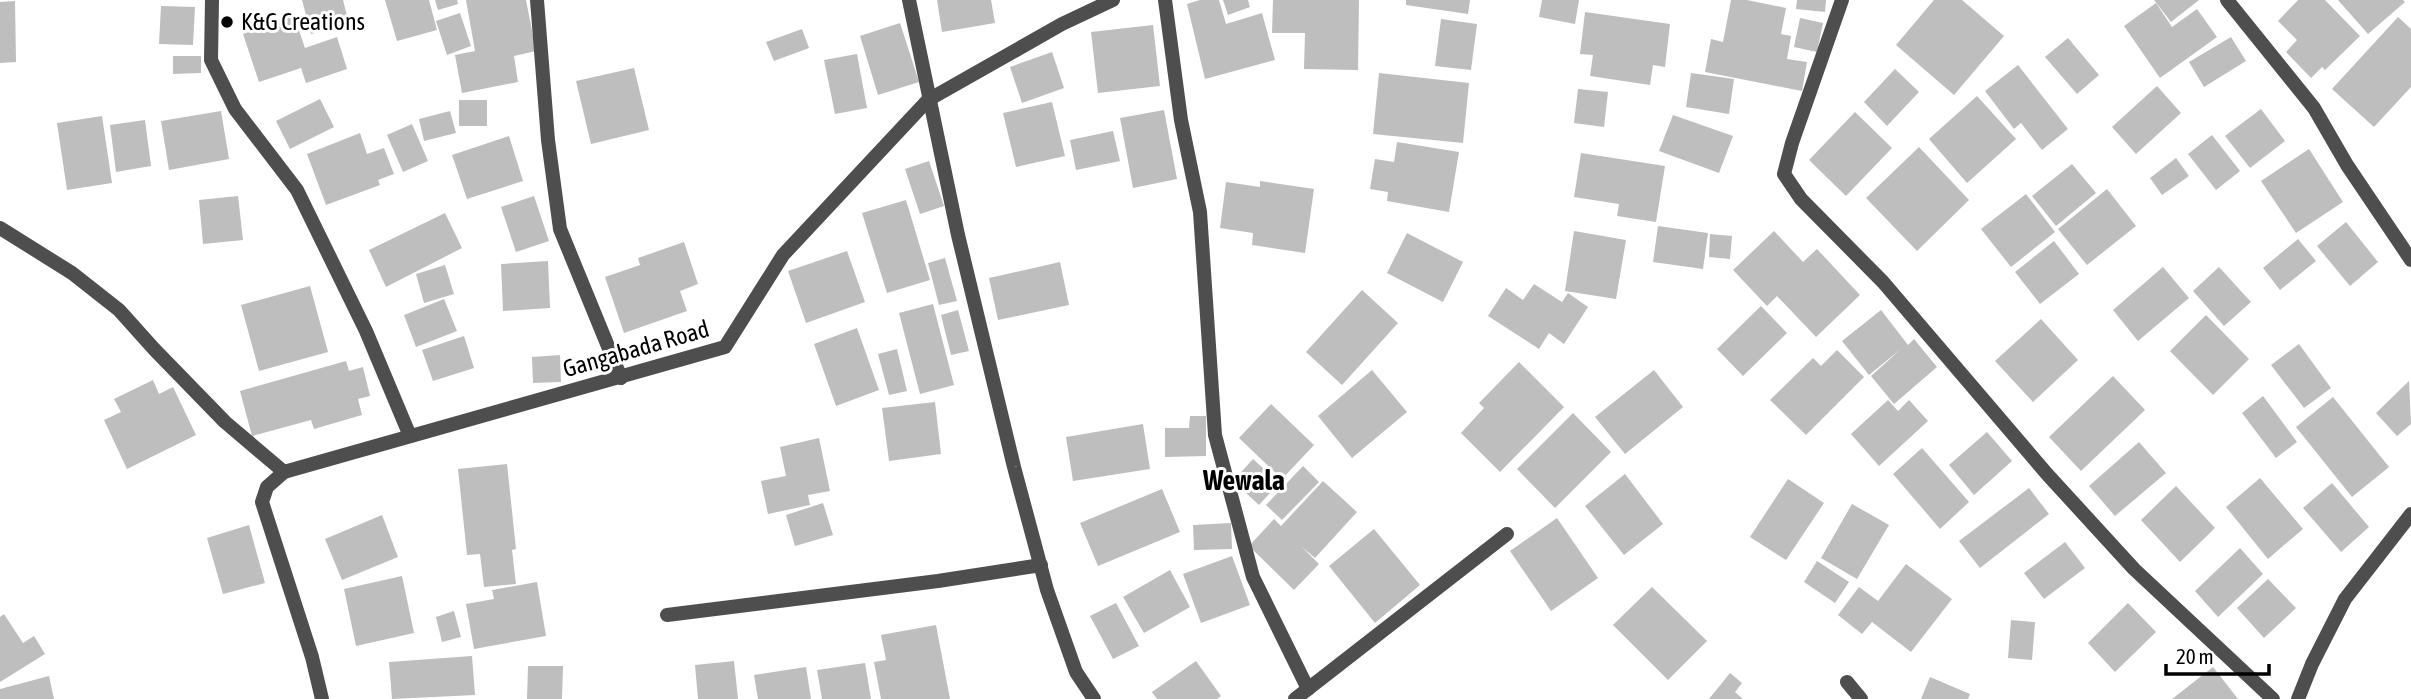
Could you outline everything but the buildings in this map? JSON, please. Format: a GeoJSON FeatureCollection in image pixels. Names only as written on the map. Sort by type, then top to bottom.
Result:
{"type":"FeatureCollection","features":[{"type":"Feature","properties":{"kind":"street"},"geometry":{"type":"LineString","coordinates":[[212,0],[211,60],[235,109],[297,190],[366,331],[410,436]]}},
{"type":"Feature","properties":{"kind":"street"},"geometry":{"type":"LineString","coordinates":[[537,0],[548,140],[560,229],[621,378]]}},
{"type":"Feature","properties":{"kind":"street"},"geometry":{"type":"LineString","coordinates":[[909,0],[928,100],[982,340],[1041,565],[1076,672],[1094,699]]}},
{"type":"Feature","properties":{"kind":"street","name":"Gangabada Road"},"geometry":{"type":"LineString","coordinates":[[284,472],[726,348],[783,255],[928,100],[1062,24],[1114,0]]}},
{"type":"Feature","properties":{"kind":"street"},"geometry":{"type":"LineString","coordinates":[[1165,0],[1181,120],[1200,212],[1215,435],[1253,577],[1308,689]]}},
{"type":"Feature","properties":{"kind":"street"},"geometry":{"type":"LineString","coordinates":[[1842,0],[1792,143],[1784,174],[1801,200],[1883,282],[2047,474],[2134,569],[2273,699]]}},
{"type":"Feature","properties":{"kind":"street"},"geometry":{"type":"LineString","coordinates":[[2230,4],[2314,108],[2347,165],[2411,260]]}},
{"type":"Feature","properties":{"kind":"street"},"geometry":{"type":"LineString","coordinates":[[0,228],[72,273],[119,310],[225,422],[284,472],[267,487],[262,502],[313,657],[322,699]]}},
{"type":"Feature","properties":{"kind":"street"},"geometry":{"type":"LineString","coordinates":[[2298,699],[2312,664],[2345,599],[2411,514]]}},
{"type":"Feature","properties":{"kind":"street"},"geometry":{"type":"LineString","coordinates":[[1296,699],[1507,534]]}},
{"type":"Feature","properties":{"kind":"street"},"geometry":{"type":"LineString","coordinates":[[667,615],[938,581],[1041,565]]}},
{"type":"Feature","properties":{"kind":"street"},"geometry":{"type":"LineString","coordinates":[[1847,682],[1861,699]]}},
{"type":"Feature","properties":{"kind":"place","name":"K&G Creations"},"geometry":{"type":"Point","coordinates":[227,22]}},
{"type":"Feature","properties":{"kind":"district","name":"Wewala"},"geometry":{"type":"Point","coordinates":[1244,480]}}]}
